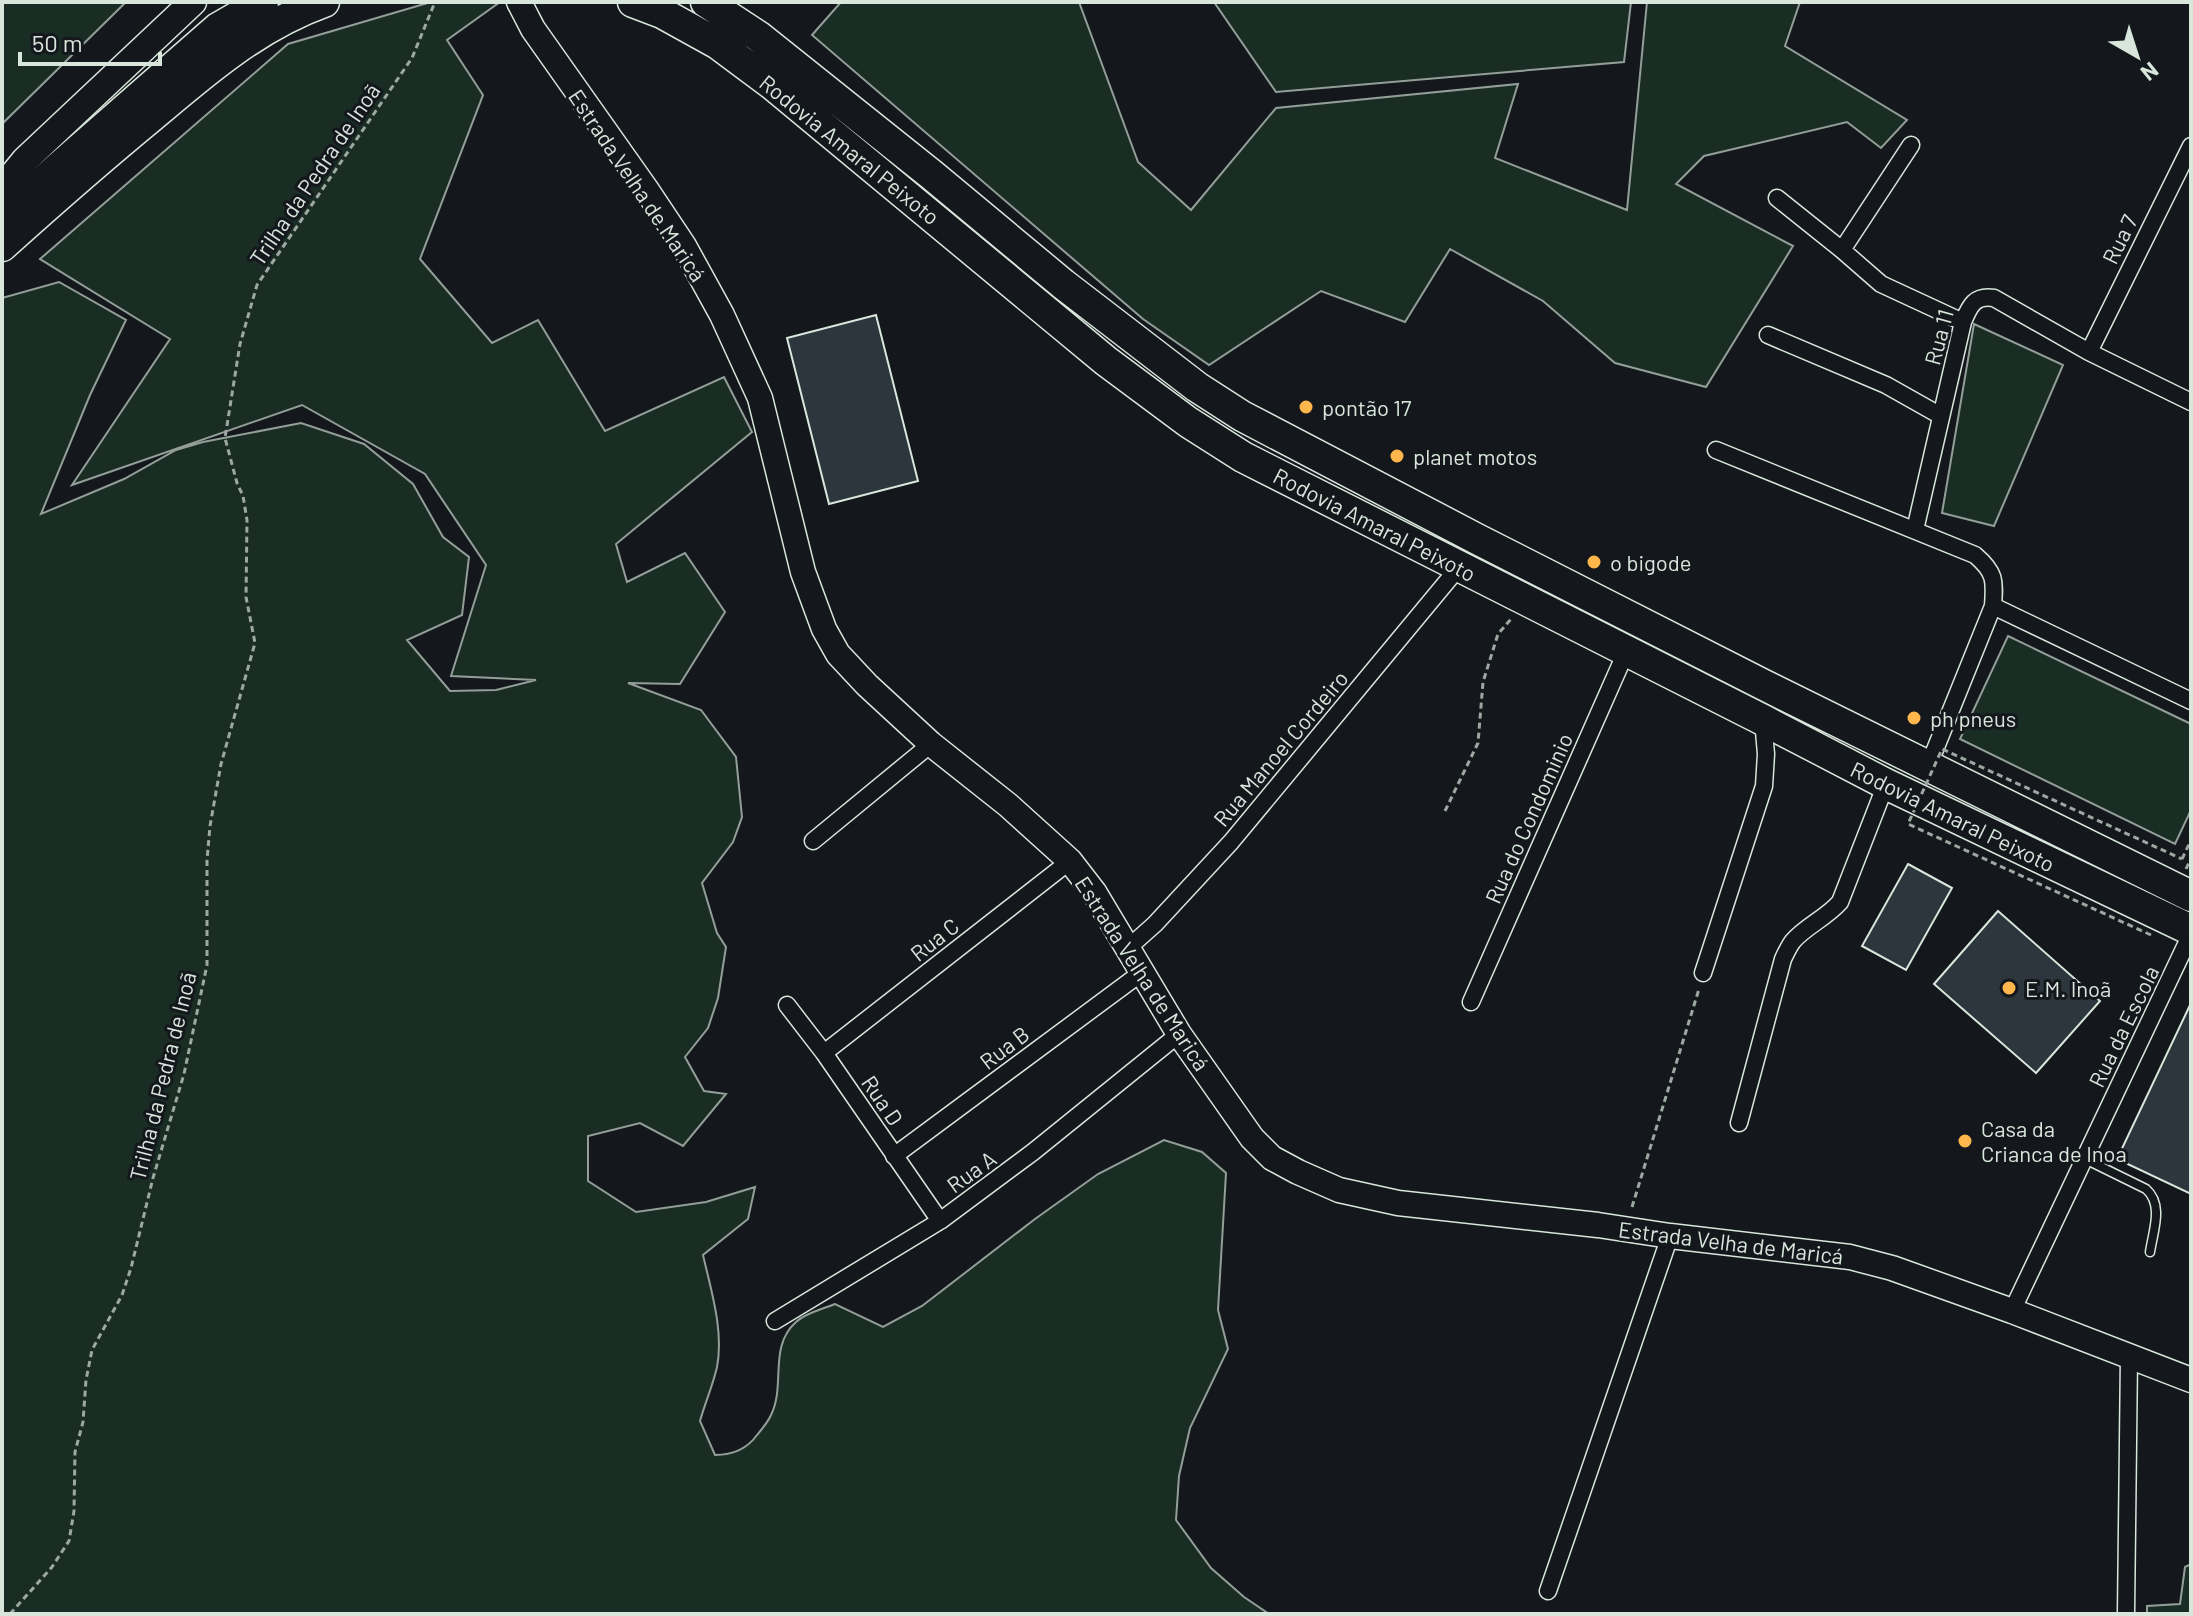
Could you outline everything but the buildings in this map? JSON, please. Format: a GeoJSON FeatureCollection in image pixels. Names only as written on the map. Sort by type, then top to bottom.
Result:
{"type":"FeatureCollection","features":[{"type":"Feature","properties":{"kind":"highway"},"geometry":{"type":"LineString","coordinates":[[2,217],[218,28],[263,2]]}},
{"type":"Feature","properties":{"kind":"highway"},"geometry":{"type":"LineString","coordinates":[[2,246],[202,74],[250,38],[324,2]]}},
{"type":"Feature","properties":{"kind":"highway","name":"Rodovia Amaral Peixoto"},"geometry":{"type":"LineString","coordinates":[[633,2],[662,13],[718,44],[773,85],[1106,361],[1188,422],[1243,457],[1886,784],[2191,932]]}},
{"type":"Feature","properties":{"kind":"highway","name":"Rodovia Amaral Peixoto"},"geometry":{"type":"LineString","coordinates":[[725,6],[1063,284],[1197,387],[1242,416],[1463,532],[2191,896]]}},
{"type":"Feature","properties":{"kind":"main road"},"geometry":{"type":"LineString","coordinates":[[2,188],[25,160],[193,2]]}},
{"type":"Feature","properties":{"kind":"street","name":"Estrada Velha de Maricá"},"geometry":{"type":"LineString","coordinates":[[519,2],[533,29],[684,246],[722,315],[760,398],[803,572],[824,629],[838,654],[931,744],[1008,805],[1070,861],[1094,892],[1179,1034],[1252,1138],[1272,1158],[1339,1190],[1398,1203],[1850,1257],[1892,1268],[2012,1311],[2191,1380]]}},
{"type":"Feature","properties":{"kind":"street"},"geometry":{"type":"LineString","coordinates":[[1842,250],[1911,145]]}},
{"type":"Feature","properties":{"kind":"street","name":"Rua 7"},"geometry":{"type":"LineString","coordinates":[[2089,352],[2191,146]]}},
{"type":"Feature","properties":{"kind":"street"},"geometry":{"type":"LineString","coordinates":[[1777,198],[1881,284],[1963,322]]}},
{"type":"Feature","properties":{"kind":"street","name":"Rua 11"},"geometry":{"type":"LineString","coordinates":[[1915,530],[1963,322],[1970,305],[1976,300],[1994,298],[2089,352],[2191,402]]}},
{"type":"Feature","properties":{"kind":"street"},"geometry":{"type":"LineString","coordinates":[[1768,335],[1860,373],[1941,416]]}},
{"type":"Feature","properties":{"kind":"street"},"geometry":{"type":"LineString","coordinates":[[1716,450],[1975,555],[1987,565],[1995,582],[1993,606],[1928,767]]}},
{"type":"Feature","properties":{"kind":"street","name":"Rua Manoel Cordeiro"},"geometry":{"type":"LineString","coordinates":[[1127,949],[1155,924],[1231,842],[1459,567]]}},
{"type":"Feature","properties":{"kind":"street"},"geometry":{"type":"LineString","coordinates":[[1993,606],[2191,701]]}},
{"type":"Feature","properties":{"kind":"street","name":"Rua do Condominio"},"geometry":{"type":"LineString","coordinates":[[1471,1002],[1626,652]]}},
{"type":"Feature","properties":{"kind":"street"},"geometry":{"type":"LineString","coordinates":[[1703,973],[1764,786],[1766,754],[1763,720]]}},
{"type":"Feature","properties":{"kind":"street"},"geometry":{"type":"LineString","coordinates":[[813,841],[931,744]]}},
{"type":"Feature","properties":{"kind":"street"},"geometry":{"type":"LineString","coordinates":[[1739,1123],[1783,959],[1804,931],[1840,902],[1886,784]]}},
{"type":"Feature","properties":{"kind":"street","name":"Rua C"},"geometry":{"type":"LineString","coordinates":[[824,1053],[1070,861]]}},
{"type":"Feature","properties":{"kind":"street","name":"Rua da Escola"},"geometry":{"type":"LineString","coordinates":[[2012,1311],[2191,932]]}},
{"type":"Feature","properties":{"kind":"street","name":"Rua B"},"geometry":{"type":"LineString","coordinates":[[894,1156],[1141,973]]}},
{"type":"Feature","properties":{"kind":"street","name":"Rua D"},"geometry":{"type":"LineString","coordinates":[[787,1005],[824,1053],[940,1221]]}},
{"type":"Feature","properties":{"kind":"street","name":"Rua A"},"geometry":{"type":"LineString","coordinates":[[775,1321],[940,1221],[1033,1152],[1179,1034]]}},
{"type":"Feature","properties":{"kind":"street"},"geometry":{"type":"LineString","coordinates":[[1548,1591],[1670,1236]]}},
{"type":"Feature","properties":{"kind":"street"},"geometry":{"type":"LineString","coordinates":[[2126,1614],[2129,1356]]}},
{"type":"Feature","properties":{"kind":"lane"},"geometry":{"type":"LineString","coordinates":[[2085,1159],[2152,1194],[2157,1209],[2150,1252]]}},
{"type":"Feature","properties":{"kind":"path","name":"Trilha da Pedra de Inoã"},"geometry":{"type":"LineString","coordinates":[[10,1614],[52,1567],[69,1541],[74,1511],[75,1452],[83,1422],[92,1350],[122,1295],[131,1268],[153,1178],[184,1074],[207,965],[210,826],[221,764],[255,643],[246,597],[247,520],[225,438],[240,344],[257,285],[412,58],[435,2]]}},
{"type":"Feature","properties":{"kind":"path"},"geometry":{"type":"LineString","coordinates":[[1445,811],[1478,743],[1483,682],[1498,634],[1528,602]]}},
{"type":"Feature","properties":{"kind":"path"},"geometry":{"type":"LineString","coordinates":[[2151,935],[1908,824],[1942,749],[2182,859],[2191,840]]}},
{"type":"Feature","properties":{"kind":"path"},"geometry":{"type":"LineString","coordinates":[[1626,1229],[1703,973]]}},
{"type":"Feature","properties":{"kind":"green space"},"geometry":{"type":"Polygon","coordinates":[[[2,2],[126,2],[2,124],[2,2]]]}},
{"type":"Feature","properties":{"kind":"green space"},"geometry":{"type":"Polygon","coordinates":[[[431,2],[500,2],[447,40],[483,95],[420,259],[492,343],[538,320],[605,431],[724,377],[752,432],[616,544],[627,582],[685,553],[725,612],[680,684],[628,683],[701,710],[736,757],[742,817],[733,842],[702,883],[717,933],[726,947],[718,998],[708,1028],[685,1057],[704,1091],[726,1094],[683,1146],[640,1123],[588,1136],[588,1181],[636,1212],[706,1202],[755,1187],[748,1219],[703,1255],[716,1311],[719,1353],[700,1421],[715,1455],[744,1447],[768,1420],[775,1403],[782,1343],[800,1319],[835,1304],[883,1327],[922,1306],[1098,1174],[1164,1140],[1202,1152],[1226,1173],[1218,1310],[1228,1349],[1190,1428],[1179,1476],[1176,1520],[1211,1568],[1269,1614],[2,1614],[2,298],[59,282],[126,320],[90,395],[41,514],[124,479],[176,450],[203,442],[301,423],[364,444],[413,484],[443,537],[469,557],[462,615],[407,640],[450,691],[496,690],[536,680],[451,676],[486,565],[425,474],[302,405],[72,485],[170,339],[40,259],[288,44],[431,2]]]}},
{"type":"Feature","properties":{"kind":"green space"},"geometry":{"type":"Polygon","coordinates":[[[841,2],[1079,2],[1138,162],[1191,210],[1276,108],[1518,84],[1495,158],[1627,210],[1647,2],[1800,2],[1785,46],[1907,120],[1881,148],[1847,122],[1704,156],[1676,184],[1793,246],[1706,387],[1615,363],[1543,301],[1450,249],[1405,322],[1321,291],[1209,365],[1143,319],[812,35],[841,2]]]}},
{"type":"Feature","properties":{"kind":"green space"},"geometry":{"type":"Polygon","coordinates":[[[1214,2],[1631,2],[1624,62],[1276,92],[1214,2]]]}},
{"type":"Feature","properties":{"kind":"green space"},"geometry":{"type":"Polygon","coordinates":[[[1974,324],[2063,365],[1994,526],[1942,513],[1974,324]]]}},
{"type":"Feature","properties":{"kind":"green space"},"geometry":{"type":"Polygon","coordinates":[[[2008,636],[2191,724],[2191,810],[2175,844],[1960,739],[2008,636]]]}},
{"type":"Feature","properties":{"kind":"green space"},"geometry":{"type":"Polygon","coordinates":[[[2191,1564],[2191,1614],[2147,1614],[2147,1606],[2180,1604],[2185,1567],[2191,1564]]]}},
{"type":"Feature","properties":{"kind":"place","name":"pontão 17"},"geometry":{"type":"Point","coordinates":[1306,407]}},
{"type":"Feature","properties":{"kind":"place","name":"planet motos"},"geometry":{"type":"Point","coordinates":[1397,456]}},
{"type":"Feature","properties":{"kind":"place","name":"o bigode"},"geometry":{"type":"Point","coordinates":[1594,562]}},
{"type":"Feature","properties":{"kind":"place","name":"ph pneus"},"geometry":{"type":"Point","coordinates":[1914,718]}},
{"type":"Feature","properties":{"kind":"place","name":"E.M. Inoã"},"geometry":{"type":"Point","coordinates":[2009,988]}},
{"type":"Feature","properties":{"kind":"place","name":"Casa da Crianca de Inoa"},"geometry":{"type":"Point","coordinates":[1965,1141]}}]}
